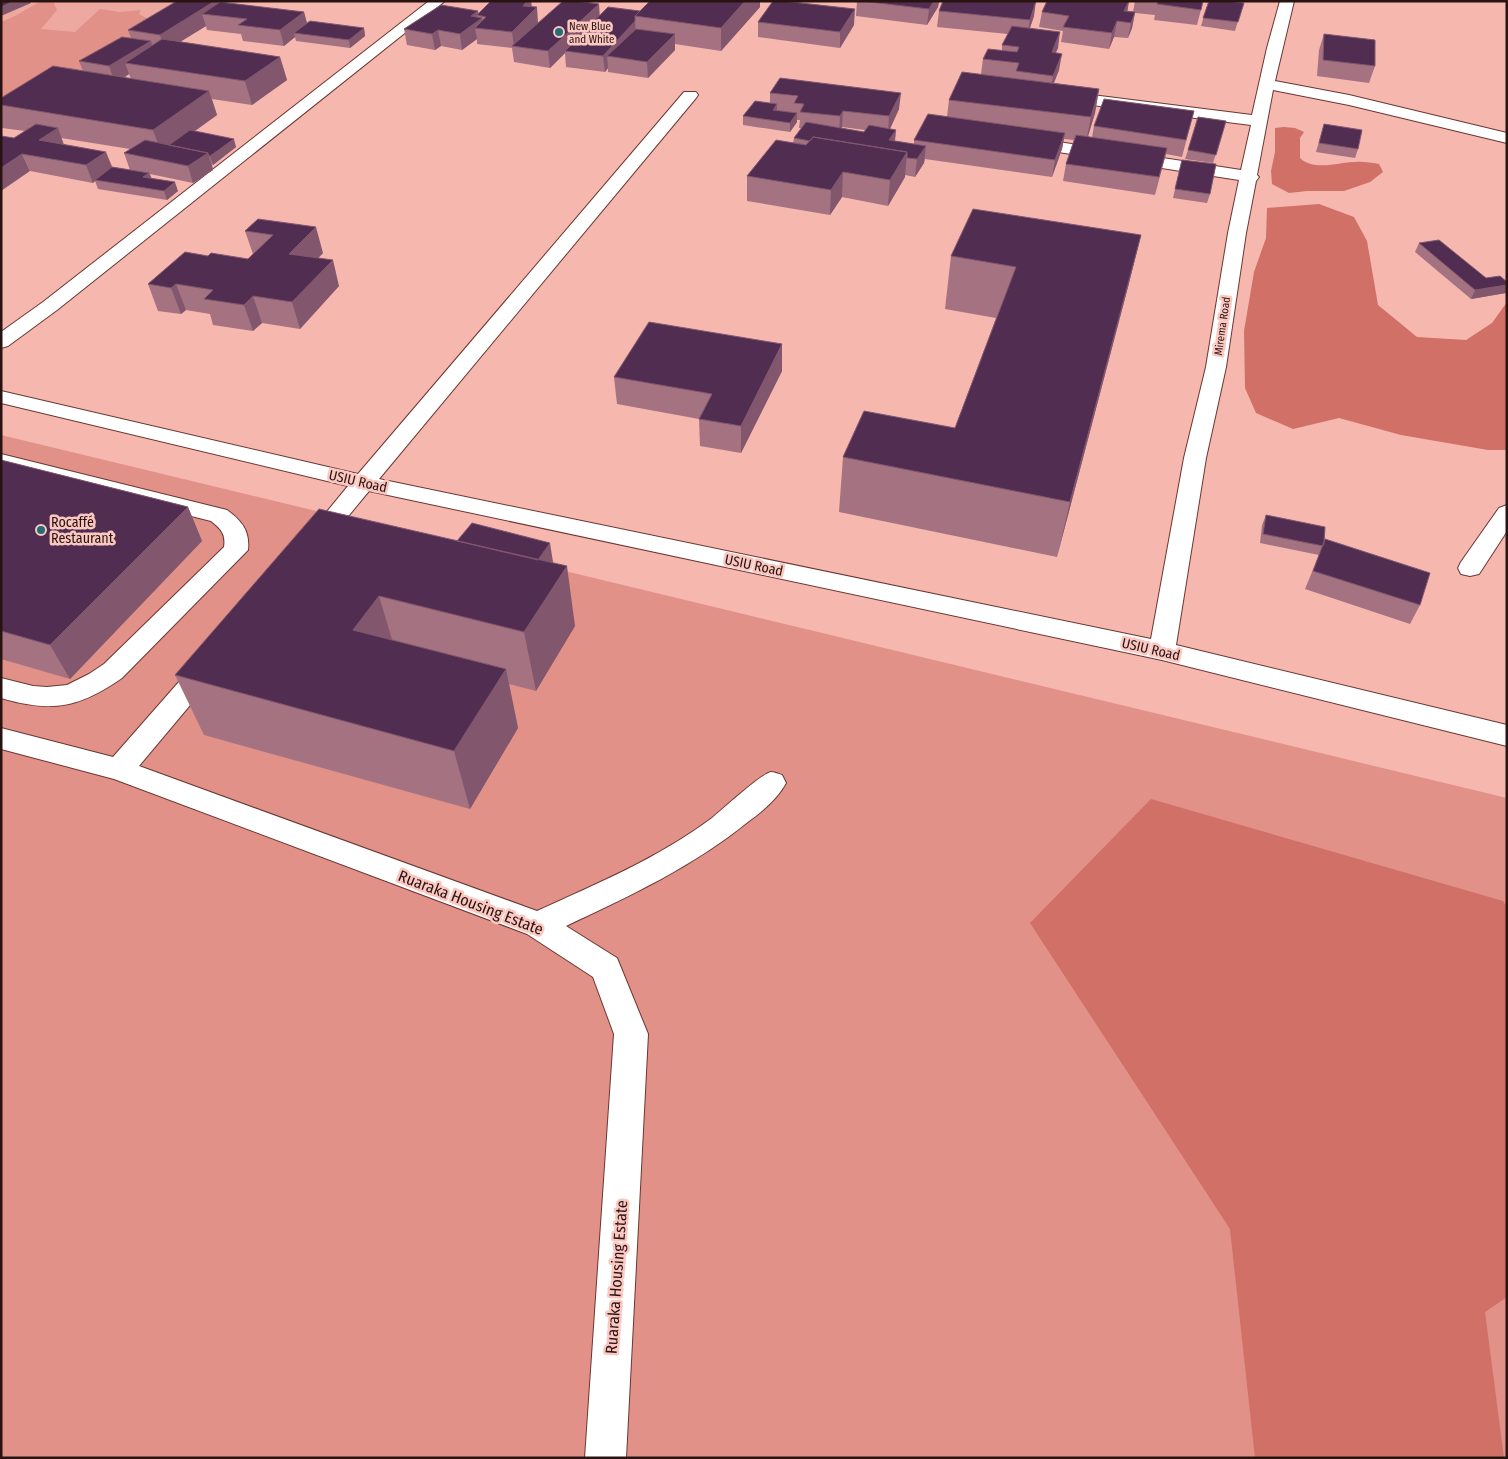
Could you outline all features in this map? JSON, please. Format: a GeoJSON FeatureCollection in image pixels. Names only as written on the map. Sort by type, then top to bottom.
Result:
{"type":"FeatureCollection","features":[{"type":"Feature","properties":{"kind":"street"},"geometry":{"type":"LineString","coordinates":[[1,342],[58,300],[438,1]]}},
{"type":"Feature","properties":{"kind":"street","name":"Mirema Road"},"geometry":{"type":"LineString","coordinates":[[1162,651],[1196,458],[1216,367],[1228,283],[1259,121],[1276,40],[1287,1]]}},
{"type":"Feature","properties":{"kind":"street"},"geometry":{"type":"LineString","coordinates":[[1268,84],[1349,100],[1507,138]]}},
{"type":"Feature","properties":{"kind":"street"},"geometry":{"type":"LineString","coordinates":[[1044,94],[1259,121]]}},
{"type":"Feature","properties":{"kind":"street"},"geometry":{"type":"LineString","coordinates":[[300,558],[690,95]]}},
{"type":"Feature","properties":{"kind":"street"},"geometry":{"type":"LineString","coordinates":[[1013,140],[1250,176]]}},
{"type":"Feature","properties":{"kind":"street","name":"USIU Road"},"geometry":{"type":"LineString","coordinates":[[1,397],[364,483],[1162,651],[1507,736]]}},
{"type":"Feature","properties":{"kind":"street"},"geometry":{"type":"LineString","coordinates":[[1,461],[219,515],[233,526],[238,537],[236,550],[113,671],[91,687],[69,695],[47,698],[26,696],[1,688]]}},
{"type":"Feature","properties":{"kind":"street"},"geometry":{"type":"LineString","coordinates":[[1470,568],[1507,513]]}},
{"type":"Feature","properties":{"kind":"street"},"geometry":{"type":"LineString","coordinates":[[119,770],[222,649]]}},
{"type":"Feature","properties":{"kind":"street","name":"Ruaraka Housing Estate"},"geometry":{"type":"LineString","coordinates":[[1,738],[119,770],[538,925],[606,968],[631,1034],[605,1458]]}},
{"type":"Feature","properties":{"kind":"street"},"geometry":{"type":"LineString","coordinates":[[538,925],[649,872],[718,830],[750,807],[772,783]]}},
{"type":"Feature","properties":{"kind":"shaded area"},"geometry":{"type":"Polygon","coordinates":[[[1,1],[196,1],[1,124],[1,1]]]}},
{"type":"Feature","properties":{"kind":"shaded area"},"geometry":{"type":"Polygon","coordinates":[[[41,1],[53,1],[57,10],[41,29],[75,32],[100,9],[120,12],[141,10],[139,14],[150,20],[167,18],[1,124],[1,22],[41,1]]]}},
{"type":"Feature","properties":{"kind":"shaded area"},"geometry":{"type":"Polygon","coordinates":[[[1275,128],[1295,128],[1304,132],[1300,138],[1300,158],[1306,162],[1314,165],[1355,162],[1379,164],[1383,172],[1370,182],[1344,191],[1289,193],[1272,184],[1271,171],[1275,152],[1275,128]]]}},
{"type":"Feature","properties":{"kind":"shaded area"},"geometry":{"type":"Polygon","coordinates":[[[1319,204],[1354,217],[1367,241],[1378,305],[1417,337],[1466,340],[1492,323],[1507,302],[1507,450],[1488,450],[1401,435],[1339,418],[1293,429],[1256,413],[1245,388],[1244,331],[1254,272],[1266,238],[1267,208],[1319,204]]]}},
{"type":"Feature","properties":{"kind":"shaded area"},"geometry":{"type":"Polygon","coordinates":[[[1,435],[1507,798],[1507,1458],[1,1458],[1,435]]]}},
{"type":"Feature","properties":{"kind":"shaded area"},"geometry":{"type":"Polygon","coordinates":[[[1151,799],[1503,901],[1507,907],[1507,1297],[1485,1312],[1504,1458],[1255,1458],[1230,1229],[1030,923],[1151,799]]]}},
{"type":"Feature","properties":{"kind":"building"},"geometry":{"type":"Polygon","coordinates":[[[1,1],[14,1],[1,7],[1,1]]]}},
{"type":"Feature","properties":{"kind":"building"},"geometry":{"type":"Polygon","coordinates":[[[177,1],[215,1],[160,35],[128,30],[177,1]]]}},
{"type":"Feature","properties":{"kind":"building"},"geometry":{"type":"Polygon","coordinates":[[[491,1],[527,1],[523,6],[537,7],[512,32],[475,28],[486,17],[477,15],[491,1]]]}},
{"type":"Feature","properties":{"kind":"building"},"geometry":{"type":"Polygon","coordinates":[[[563,1],[599,4],[548,51],[512,46],[563,1]]]}},
{"type":"Feature","properties":{"kind":"building"},"geometry":{"type":"Polygon","coordinates":[[[650,1],[745,1],[721,28],[635,16],[650,1]]]}},
{"type":"Feature","properties":{"kind":"building"},"geometry":{"type":"Polygon","coordinates":[[[773,1],[855,9],[840,32],[758,22],[773,1]]]}},
{"type":"Feature","properties":{"kind":"building"},"geometry":{"type":"Polygon","coordinates":[[[861,1],[934,1],[929,9],[861,1]]]}},
{"type":"Feature","properties":{"kind":"building"},"geometry":{"type":"Polygon","coordinates":[[[943,1],[1036,1],[1030,20],[939,11],[943,1]]]}},
{"type":"Feature","properties":{"kind":"building"},"geometry":{"type":"Polygon","coordinates":[[[1047,1],[1129,1],[1124,11],[1135,12],[1131,23],[1117,21],[1112,33],[1063,27],[1069,16],[1042,12],[1047,1]]]}},
{"type":"Feature","properties":{"kind":"building"},"geometry":{"type":"Polygon","coordinates":[[[1158,1],[1203,1],[1201,10],[1157,4],[1158,1]]]}},
{"type":"Feature","properties":{"kind":"building"},"geometry":{"type":"Polygon","coordinates":[[[1209,1],[1244,3],[1238,22],[1203,18],[1209,1]]]}},
{"type":"Feature","properties":{"kind":"building"},"geometry":{"type":"Polygon","coordinates":[[[220,2],[304,12],[280,30],[238,25],[247,19],[202,14],[220,2]]]}},
{"type":"Feature","properties":{"kind":"building"},"geometry":{"type":"Polygon","coordinates":[[[441,5],[478,11],[471,16],[482,18],[460,34],[438,30],[432,34],[404,29],[441,5]]]}},
{"type":"Feature","properties":{"kind":"building"},"geometry":{"type":"Polygon","coordinates":[[[608,7],[640,11],[635,16],[635,21],[603,56],[565,51],[608,7]]]}},
{"type":"Feature","properties":{"kind":"building"},"geometry":{"type":"Polygon","coordinates":[[[310,21],[364,28],[349,40],[294,33],[310,21]]]}},
{"type":"Feature","properties":{"kind":"building"},"geometry":{"type":"Polygon","coordinates":[[[1012,26],[1060,32],[1052,52],[1062,54],[1053,76],[1016,71],[1019,63],[983,59],[988,49],[1017,52],[1019,47],[1002,45],[1012,26]]]}},
{"type":"Feature","properties":{"kind":"building"},"geometry":{"type":"Polygon","coordinates":[[[636,29],[675,34],[647,62],[607,56],[636,29]]]}},
{"type":"Feature","properties":{"kind":"building"},"geometry":{"type":"Polygon","coordinates":[[[1324,34],[1375,40],[1375,66],[1323,60],[1324,34]]]}},
{"type":"Feature","properties":{"kind":"building"},"geometry":{"type":"Polygon","coordinates":[[[122,37],[151,41],[109,66],[79,61],[122,37]]]}},
{"type":"Feature","properties":{"kind":"building"},"geometry":{"type":"Polygon","coordinates":[[[162,39],[280,57],[245,81],[125,63],[162,39]]]}},
{"type":"Feature","properties":{"kind":"building"},"geometry":{"type":"Polygon","coordinates":[[[53,66],[209,91],[153,130],[1,105],[1,98],[53,66]]]}},
{"type":"Feature","properties":{"kind":"building"},"geometry":{"type":"Polygon","coordinates":[[[962,72],[1099,89],[1091,117],[949,100],[962,72]]]}},
{"type":"Feature","properties":{"kind":"building"},"geometry":{"type":"Polygon","coordinates":[[[780,78],[901,93],[889,116],[843,111],[840,116],[800,112],[804,104],[794,103],[798,96],[770,93],[780,78]]]}},
{"type":"Feature","properties":{"kind":"building"},"geometry":{"type":"Polygon","coordinates":[[[1104,99],[1194,111],[1186,140],[1094,126],[1104,99]]]}},
{"type":"Feature","properties":{"kind":"building"},"geometry":{"type":"Polygon","coordinates":[[[755,101],[777,104],[773,110],[797,113],[790,123],[743,116],[755,101]]]}},
{"type":"Feature","properties":{"kind":"building"},"geometry":{"type":"Polygon","coordinates":[[[928,114],[1065,133],[1055,160],[914,140],[928,114]]]}},
{"type":"Feature","properties":{"kind":"building"},"geometry":{"type":"Polygon","coordinates":[[[1198,117],[1226,121],[1216,155],[1188,150],[1198,117]]]}},
{"type":"Feature","properties":{"kind":"building"},"geometry":{"type":"Polygon","coordinates":[[[806,122],[864,132],[869,125],[896,130],[889,140],[926,146],[917,159],[907,158],[907,152],[813,137],[810,141],[794,138],[806,122]]]}},
{"type":"Feature","properties":{"kind":"building"},"geometry":{"type":"Polygon","coordinates":[[[36,124],[58,128],[39,140],[106,152],[86,165],[22,154],[1,168],[1,136],[14,138],[36,124]]]}},
{"type":"Feature","properties":{"kind":"building"},"geometry":{"type":"Polygon","coordinates":[[[1324,124],[1362,130],[1358,149],[1319,143],[1324,124]]]}},
{"type":"Feature","properties":{"kind":"building"},"geometry":{"type":"Polygon","coordinates":[[[190,130],[234,139],[210,156],[208,153],[169,145],[190,130]]]}},
{"type":"Feature","properties":{"kind":"building"},"geometry":{"type":"Polygon","coordinates":[[[1076,135],[1167,148],[1159,177],[1066,164],[1076,135]]]}},
{"type":"Feature","properties":{"kind":"building"},"geometry":{"type":"Polygon","coordinates":[[[813,137],[907,152],[890,180],[843,172],[831,190],[747,176],[776,140],[806,145],[813,137]]]}},
{"type":"Feature","properties":{"kind":"building"},"geometry":{"type":"Polygon","coordinates":[[[145,140],[208,153],[188,166],[124,153],[145,140]]]}},
{"type":"Feature","properties":{"kind":"building"},"geometry":{"type":"Polygon","coordinates":[[[1182,160],[1216,164],[1210,194],[1175,189],[1182,160]]]}},
{"type":"Feature","properties":{"kind":"building"},"geometry":{"type":"Polygon","coordinates":[[[112,167],[149,173],[143,177],[175,182],[164,191],[95,180],[112,167]]]}},
{"type":"Feature","properties":{"kind":"building"},"geometry":{"type":"Polygon","coordinates":[[[973,209],[1141,235],[1070,502],[843,457],[864,411],[955,428],[1016,267],[951,256],[973,209]]]}},
{"type":"Feature","properties":{"kind":"building"},"geometry":{"type":"Polygon","coordinates":[[[258,219],[316,227],[289,254],[333,260],[292,302],[253,296],[244,305],[204,299],[213,290],[176,284],[171,288],[148,284],[185,252],[208,256],[211,253],[248,259],[273,235],[245,231],[258,219]]]}},
{"type":"Feature","properties":{"kind":"building"},"geometry":{"type":"Polygon","coordinates":[[[1439,240],[1486,278],[1500,276],[1507,282],[1507,285],[1475,290],[1419,243],[1439,240]]]}},
{"type":"Feature","properties":{"kind":"building"},"geometry":{"type":"Polygon","coordinates":[[[649,322],[782,344],[741,426],[699,419],[712,394],[614,377],[649,322]]]}},
{"type":"Feature","properties":{"kind":"building"},"geometry":{"type":"Polygon","coordinates":[[[1,460],[188,507],[50,645],[1,631],[1,460]]]}},
{"type":"Feature","properties":{"kind":"building"},"geometry":{"type":"Polygon","coordinates":[[[319,509],[567,566],[524,632],[379,596],[353,630],[506,669],[454,751],[175,675],[319,509]]]}},
{"type":"Feature","properties":{"kind":"building"},"geometry":{"type":"Polygon","coordinates":[[[1266,515],[1325,527],[1323,546],[1263,534],[1266,515]]]}},
{"type":"Feature","properties":{"kind":"building"},"geometry":{"type":"Polygon","coordinates":[[[472,523],[550,543],[538,560],[457,541],[472,523]]]}},
{"type":"Feature","properties":{"kind":"building"},"geometry":{"type":"Polygon","coordinates":[[[1325,539],[1430,573],[1420,605],[1313,571],[1325,539]]]}},
{"type":"Feature","properties":{"kind":"place","name":"New Blue and White"},"geometry":{"type":"Point","coordinates":[559,32]}},
{"type":"Feature","properties":{"kind":"place","name":"Rocaffé Restaurant"},"geometry":{"type":"Point","coordinates":[41,530]}}]}
